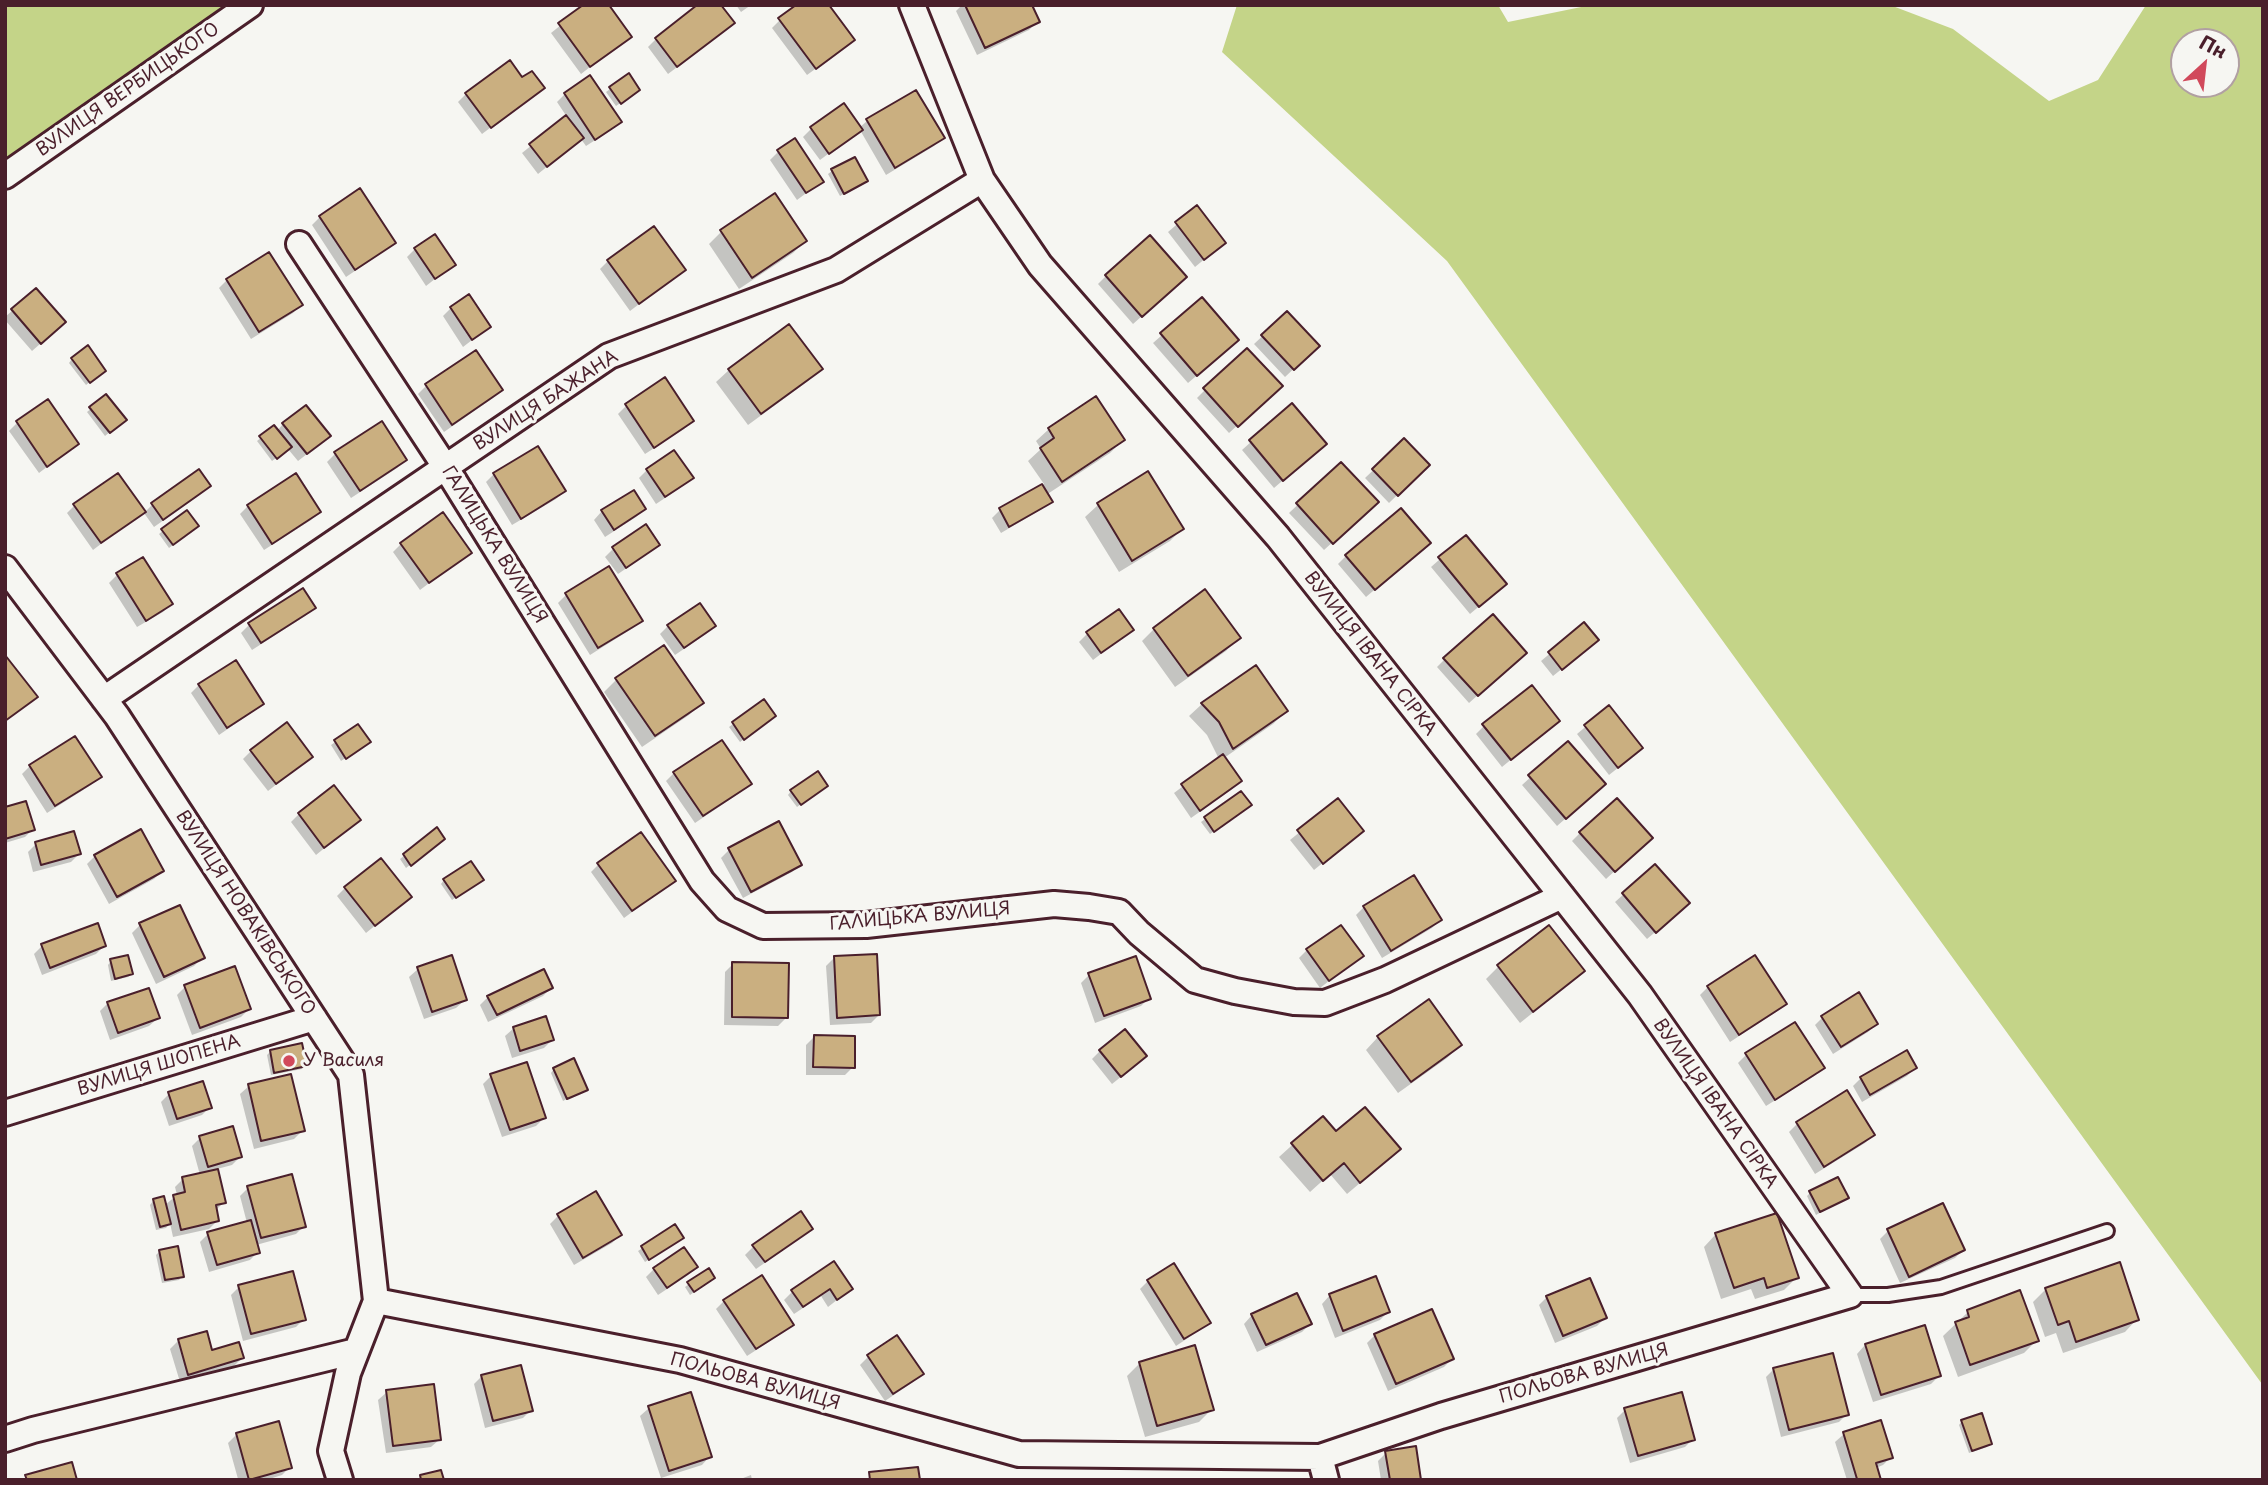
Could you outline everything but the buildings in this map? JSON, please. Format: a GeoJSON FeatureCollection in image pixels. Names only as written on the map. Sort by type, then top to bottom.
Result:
{"type":"FeatureCollection","features":[{"type":"Feature","properties":{"kind":"street","name":"ВУЛИЦЯ ВЕРБИЦЬКОГО"},"geometry":{"type":"LineString","coordinates":[[5,176],[250,5]]}},
{"type":"Feature","properties":{"kind":"street","name":"ВУЛИЦЯ ІВАНА СІРКА"},"geometry":{"type":"LineString","coordinates":[[912,5],[982,180],[1041,265],[1278,537],[1640,995],[1850,1295]]}},
{"type":"Feature","properties":{"kind":"street","name":"ВУЛИЦЯ БАЖАНА"},"geometry":{"type":"LineString","coordinates":[[104,699],[609,356],[836,270],[982,180]]}},
{"type":"Feature","properties":{"kind":"street","name":"ГАЛИЦЬКА ВУЛИЦЯ"},"geometry":{"type":"LineString","coordinates":[[299,244],[446,468],[702,881],[727,909],[763,926],[866,925],[1054,904],[1089,907],[1119,912],[1139,933],[1195,980],[1294,1002],[1325,1003],[1385,980],[1562,896]]}},
{"type":"Feature","properties":{"kind":"street","name":"ВУЛИЦЯ НОВАКІВСЬКОГО"},"geometry":{"type":"LineString","coordinates":[[5,568],[125,728],[351,1075],[376,1301]]}},
{"type":"Feature","properties":{"kind":"street","name":"ВУЛИЦЯ ШОПЕНА"},"geometry":{"type":"LineString","coordinates":[[5,1113],[314,1018]]}},
{"type":"Feature","properties":{"kind":"street","name":"ПОЛЬОВА ВУЛИЦЯ"},"geometry":{"type":"LineString","coordinates":[[376,1301],[680,1360],[1019,1454],[1323,1468],[1441,1416],[1850,1295]]}},
{"type":"Feature","properties":{"kind":"street"},"geometry":{"type":"LineString","coordinates":[[340,1480],[331,1451],[348,1373],[376,1301]]}},
{"type":"Feature","properties":{"kind":"street"},"geometry":{"type":"LineString","coordinates":[[5,1439],[356,1351]]}},
{"type":"Feature","properties":{"kind":"lane"},"geometry":{"type":"LineString","coordinates":[[1850,1295],[1888,1295],[1941,1287],[2107,1231]]}},
{"type":"Feature","properties":{"kind":"green space"},"geometry":{"type":"Polygon","coordinates":[[[5,5],[250,5],[5,176],[5,5]]]}},
{"type":"Feature","properties":{"kind":"green space"},"geometry":{"type":"Polygon","coordinates":[[[1237,5],[1498,5],[1508,22],[1591,5],[1890,5],[1953,29],[2049,101],[2098,80],[2146,5],[2263,5],[2263,1390],[2262,1384],[1447,261],[1222,52],[1237,5]]]}},
{"type":"Feature","properties":{"kind":"place","name":"У Василя"},"geometry":{"type":"Point","coordinates":[289,1061]}}]}
